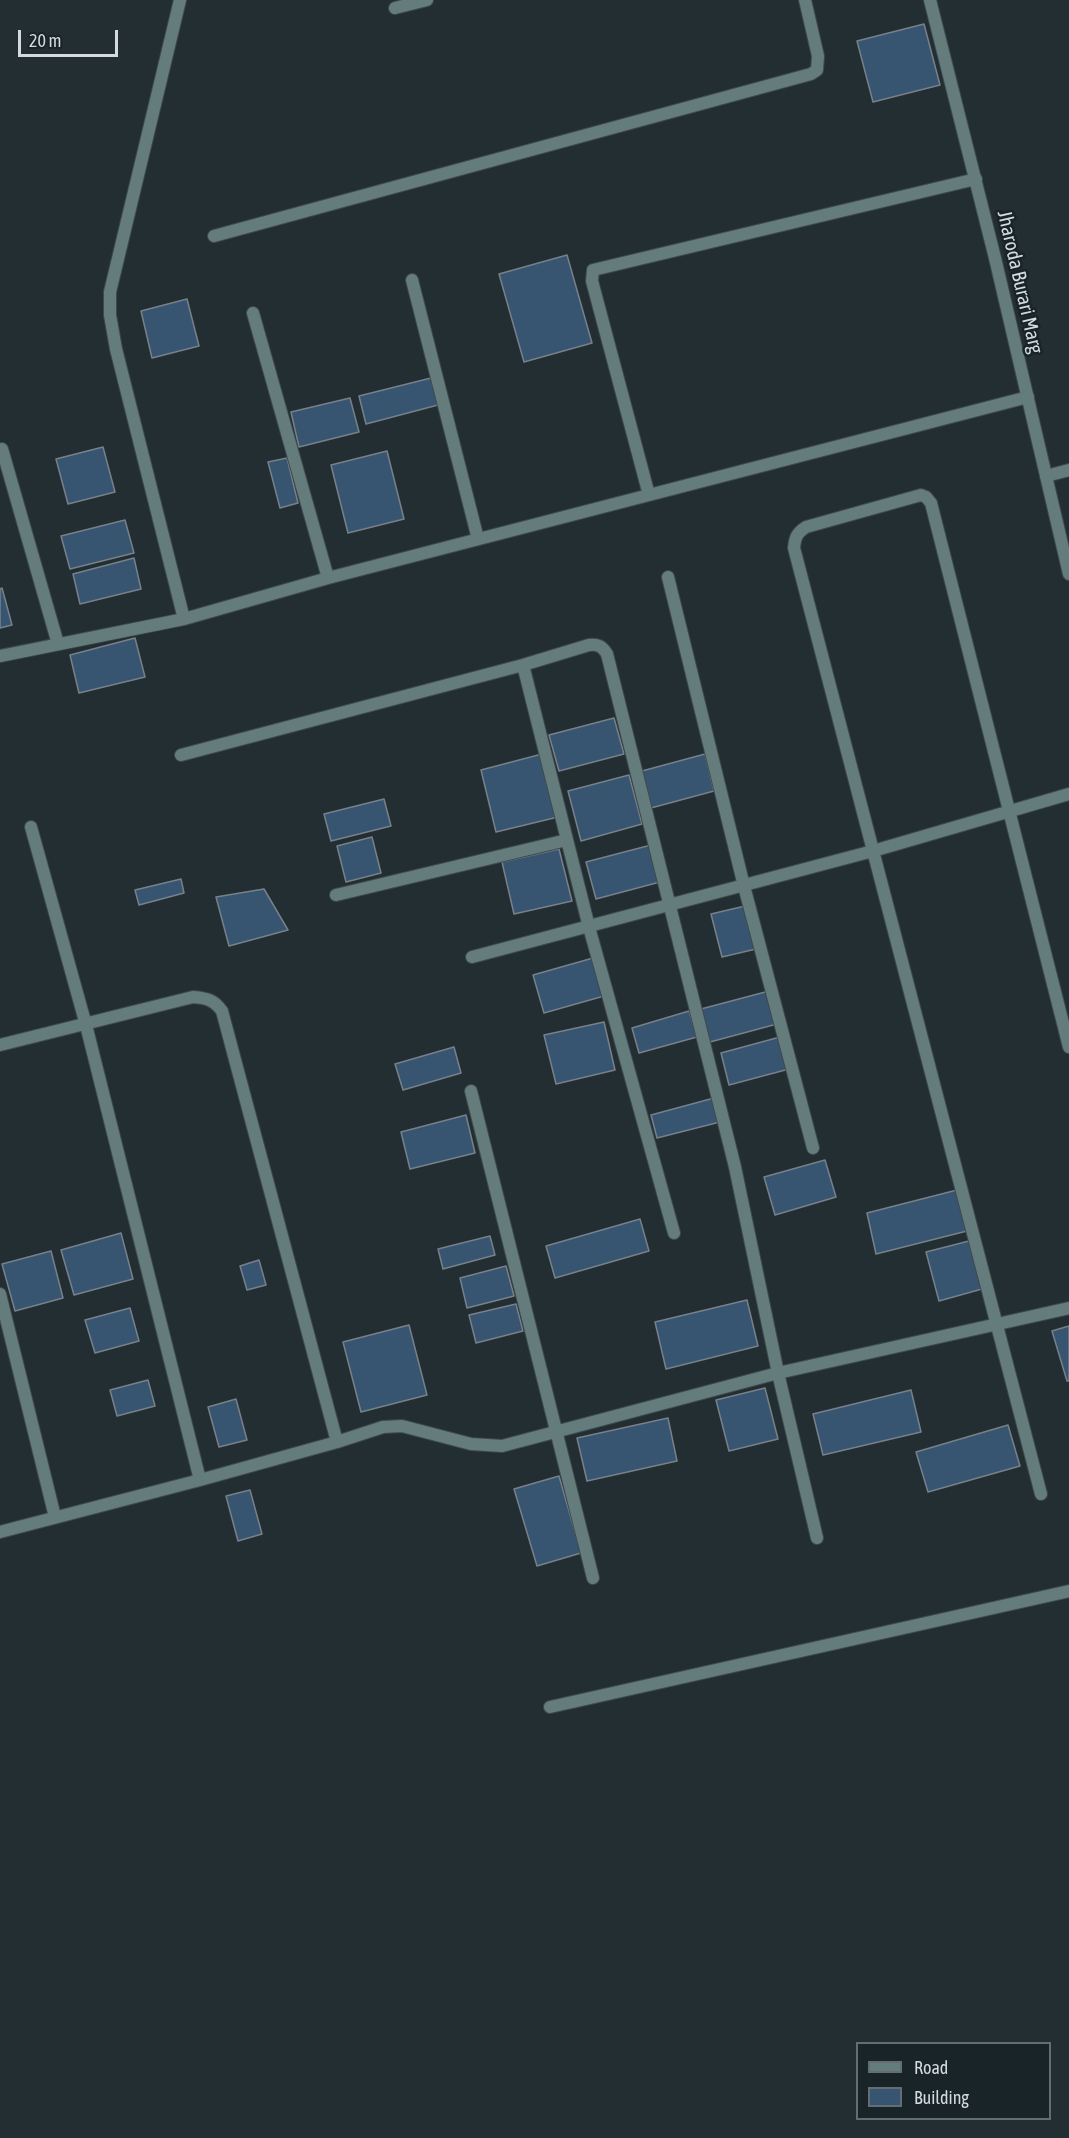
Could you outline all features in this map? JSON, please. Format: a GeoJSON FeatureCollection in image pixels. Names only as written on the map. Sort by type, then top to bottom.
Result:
{"type":"FeatureCollection","features":[{"type":"Feature","properties":{"kind":"street"},"geometry":{"type":"LineString","coordinates":[[180,0],[110,292],[110,315],[116,350],[184,619]]}},
{"type":"Feature","properties":{"kind":"street"},"geometry":{"type":"LineString","coordinates":[[395,9],[427,0]]}},
{"type":"Feature","properties":{"kind":"street"},"geometry":{"type":"LineString","coordinates":[[214,237],[811,74],[819,64],[805,0]]}},
{"type":"Feature","properties":{"kind":"street","name":"Jharoda Burari Marg"},"geometry":{"type":"LineString","coordinates":[[930,0],[976,179],[1069,574]]}},
{"type":"Feature","properties":{"kind":"street"},"geometry":{"type":"LineString","coordinates":[[649,495],[592,280],[593,270],[976,179]]}},
{"type":"Feature","properties":{"kind":"street"},"geometry":{"type":"LineString","coordinates":[[412,280],[478,539]]}},
{"type":"Feature","properties":{"kind":"street"},"geometry":{"type":"LineString","coordinates":[[253,314],[328,578]]}},
{"type":"Feature","properties":{"kind":"street"},"geometry":{"type":"LineString","coordinates":[[0,656],[184,619],[328,578],[1028,397]]}},
{"type":"Feature","properties":{"kind":"street"},"geometry":{"type":"LineString","coordinates":[[2,449],[58,644]]}},
{"type":"Feature","properties":{"kind":"street"},"geometry":{"type":"LineString","coordinates":[[1046,476],[1069,470]]}},
{"type":"Feature","properties":{"kind":"street"},"geometry":{"type":"LineString","coordinates":[[1041,1494],[794,548],[798,532],[806,527],[921,495],[926,496],[931,503],[1069,1047]]}},
{"type":"Feature","properties":{"kind":"street"},"geometry":{"type":"LineString","coordinates":[[668,578],[744,886],[813,1148]]}},
{"type":"Feature","properties":{"kind":"street"},"geometry":{"type":"LineString","coordinates":[[181,755],[523,665],[589,645],[596,644],[603,648],[607,654],[735,1167],[778,1373],[817,1538]]}},
{"type":"Feature","properties":{"kind":"street"},"geometry":{"type":"LineString","coordinates":[[523,665],[590,927],[674,1233]]}},
{"type":"Feature","properties":{"kind":"street"},"geometry":{"type":"LineString","coordinates":[[472,957],[873,851],[1069,794]]}},
{"type":"Feature","properties":{"kind":"street"},"geometry":{"type":"LineString","coordinates":[[31,827],[86,1025],[200,1480]]}},
{"type":"Feature","properties":{"kind":"street"},"geometry":{"type":"LineString","coordinates":[[336,895],[567,840]]}},
{"type":"Feature","properties":{"kind":"street"},"geometry":{"type":"LineString","coordinates":[[0,1045],[194,997],[206,998],[216,1003],[222,1011],[337,1442]]}},
{"type":"Feature","properties":{"kind":"street"},"geometry":{"type":"LineString","coordinates":[[471,1091],[593,1578]]}},
{"type":"Feature","properties":{"kind":"street"},"geometry":{"type":"LineString","coordinates":[[0,1294],[55,1517]]}},
{"type":"Feature","properties":{"kind":"street"},"geometry":{"type":"LineString","coordinates":[[0,1532],[200,1480],[383,1427],[402,1426],[471,1444],[502,1446],[778,1373],[1069,1308]]}},
{"type":"Feature","properties":{"kind":"street"},"geometry":{"type":"LineString","coordinates":[[550,1707],[1069,1591]]}},
{"type":"Feature","properties":{"kind":"building"},"geometry":{"type":"Polygon","coordinates":[[[924,24],[940,85],[873,102],[857,41],[924,24]]]}},
{"type":"Feature","properties":{"kind":"building"},"geometry":{"type":"Polygon","coordinates":[[[567,255],[592,343],[524,362],[499,274],[567,255]]]}},
{"type":"Feature","properties":{"kind":"building"},"geometry":{"type":"Polygon","coordinates":[[[187,299],[199,346],[152,358],[141,311],[187,299]]]}},
{"type":"Feature","properties":{"kind":"building"},"geometry":{"type":"Polygon","coordinates":[[[431,378],[438,405],[366,424],[359,396],[431,378]]]}},
{"type":"Feature","properties":{"kind":"building"},"geometry":{"type":"Polygon","coordinates":[[[350,398],[359,432],[299,447],[291,412],[350,398]]]}},
{"type":"Feature","properties":{"kind":"building"},"geometry":{"type":"Polygon","coordinates":[[[103,447],[115,492],[68,504],[56,459],[103,447]]]}},
{"type":"Feature","properties":{"kind":"building"},"geometry":{"type":"Polygon","coordinates":[[[387,451],[404,519],[348,533],[331,465],[387,451]]]}},
{"type":"Feature","properties":{"kind":"building"},"geometry":{"type":"Polygon","coordinates":[[[287,458],[298,503],[280,508],[268,462],[287,458]]]}},
{"type":"Feature","properties":{"kind":"building"},"geometry":{"type":"Polygon","coordinates":[[[125,520],[134,553],[70,569],[61,536],[125,520]]]}},
{"type":"Feature","properties":{"kind":"building"},"geometry":{"type":"Polygon","coordinates":[[[134,558],[141,589],[80,604],[73,574],[134,558]]]}},
{"type":"Feature","properties":{"kind":"building"},"geometry":{"type":"Polygon","coordinates":[[[2,588],[12,625],[0,628],[0,589],[2,588]]]}},
{"type":"Feature","properties":{"kind":"building"},"geometry":{"type":"Polygon","coordinates":[[[135,638],[145,677],[79,693],[70,655],[135,638]]]}},
{"type":"Feature","properties":{"kind":"building"},"geometry":{"type":"Polygon","coordinates":[[[614,718],[624,754],[559,771],[549,735],[614,718]]]}},
{"type":"Feature","properties":{"kind":"building"},"geometry":{"type":"Polygon","coordinates":[[[542,754],[558,817],[496,832],[481,770],[542,754]]]}},
{"type":"Feature","properties":{"kind":"building"},"geometry":{"type":"Polygon","coordinates":[[[705,754],[714,791],[651,808],[642,771],[705,754]]]}},
{"type":"Feature","properties":{"kind":"building"},"geometry":{"type":"Polygon","coordinates":[[[629,775],[642,824],[581,841],[568,791],[629,775]]]}},
{"type":"Feature","properties":{"kind":"building"},"geometry":{"type":"Polygon","coordinates":[[[384,799],[391,826],[331,841],[324,814],[384,799]]]}},
{"type":"Feature","properties":{"kind":"building"},"geometry":{"type":"Polygon","coordinates":[[[372,837],[381,873],[346,882],[337,846],[372,837]]]}},
{"type":"Feature","properties":{"kind":"building"},"geometry":{"type":"Polygon","coordinates":[[[651,845],[660,882],[596,899],[586,862],[651,845]]]}},
{"type":"Feature","properties":{"kind":"building"},"geometry":{"type":"Polygon","coordinates":[[[559,849],[572,901],[514,914],[502,862],[559,849]]]}},
{"type":"Feature","properties":{"kind":"building"},"geometry":{"type":"Polygon","coordinates":[[[181,879],[184,893],[139,905],[135,890],[181,879]]]}},
{"type":"Feature","properties":{"kind":"building"},"geometry":{"type":"Polygon","coordinates":[[[264,889],[288,930],[229,946],[216,897],[264,889]]]}},
{"type":"Feature","properties":{"kind":"building"},"geometry":{"type":"Polygon","coordinates":[[[745,906],[756,949],[722,957],[711,914],[745,906]]]}},
{"type":"Feature","properties":{"kind":"building"},"geometry":{"type":"Polygon","coordinates":[[[593,958],[604,996],[544,1013],[533,975],[593,958]]]}},
{"type":"Feature","properties":{"kind":"building"},"geometry":{"type":"Polygon","coordinates":[[[769,991],[777,1024],[710,1042],[701,1009],[769,991]]]}},
{"type":"Feature","properties":{"kind":"building"},"geometry":{"type":"Polygon","coordinates":[[[689,1011],[697,1037],[639,1053],[632,1028],[689,1011]]]}},
{"type":"Feature","properties":{"kind":"building"},"geometry":{"type":"Polygon","coordinates":[[[604,1022],[615,1070],[556,1084],[544,1035],[604,1022]]]}},
{"type":"Feature","properties":{"kind":"building"},"geometry":{"type":"Polygon","coordinates":[[[780,1037],[789,1069],[729,1085],[721,1053],[780,1037]]]}},
{"type":"Feature","properties":{"kind":"building"},"geometry":{"type":"Polygon","coordinates":[[[454,1047],[461,1073],[403,1090],[395,1064],[454,1047]]]}},
{"type":"Feature","properties":{"kind":"building"},"geometry":{"type":"Polygon","coordinates":[[[714,1098],[720,1122],[657,1138],[651,1115],[714,1098]]]}},
{"type":"Feature","properties":{"kind":"building"},"geometry":{"type":"Polygon","coordinates":[[[466,1115],[475,1153],[410,1169],[401,1132],[466,1115]]]}},
{"type":"Feature","properties":{"kind":"building"},"geometry":{"type":"Polygon","coordinates":[[[825,1160],[836,1197],[775,1215],[764,1177],[825,1160]]]}},
{"type":"Feature","properties":{"kind":"building"},"geometry":{"type":"Polygon","coordinates":[[[957,1190],[967,1231],[876,1254],[867,1213],[957,1190]]]}},
{"type":"Feature","properties":{"kind":"building"},"geometry":{"type":"Polygon","coordinates":[[[640,1219],[649,1251],[555,1278],[546,1246],[640,1219]]]}},
{"type":"Feature","properties":{"kind":"building"},"geometry":{"type":"Polygon","coordinates":[[[121,1233],[133,1279],[74,1295],[61,1250],[121,1233]]]}},
{"type":"Feature","properties":{"kind":"building"},"geometry":{"type":"Polygon","coordinates":[[[490,1236],[495,1255],[443,1269],[438,1249],[490,1236]]]}},
{"type":"Feature","properties":{"kind":"building"},"geometry":{"type":"Polygon","coordinates":[[[969,1241],[982,1289],[939,1301],[926,1252],[969,1241]]]}},
{"type":"Feature","properties":{"kind":"building"},"geometry":{"type":"Polygon","coordinates":[[[51,1251],[63,1298],[15,1311],[2,1264],[51,1251]]]}},
{"type":"Feature","properties":{"kind":"building"},"geometry":{"type":"Polygon","coordinates":[[[259,1260],[266,1285],[247,1290],[240,1266],[259,1260]]]}},
{"type":"Feature","properties":{"kind":"building"},"geometry":{"type":"Polygon","coordinates":[[[506,1266],[514,1296],[467,1308],[460,1278],[506,1266]]]}},
{"type":"Feature","properties":{"kind":"building"},"geometry":{"type":"Polygon","coordinates":[[[747,1300],[758,1346],[666,1369],[655,1322],[747,1300]]]}},
{"type":"Feature","properties":{"kind":"building"},"geometry":{"type":"Polygon","coordinates":[[[516,1304],[523,1331],[476,1343],[469,1315],[516,1304]]]}},
{"type":"Feature","properties":{"kind":"building"},"geometry":{"type":"Polygon","coordinates":[[[130,1308],[139,1341],[95,1353],[85,1320],[130,1308]]]}},
{"type":"Feature","properties":{"kind":"building"},"geometry":{"type":"Polygon","coordinates":[[[409,1325],[427,1395],[361,1412],[343,1342],[409,1325]]]}},
{"type":"Feature","properties":{"kind":"building"},"geometry":{"type":"Polygon","coordinates":[[[1069,1326],[1069,1381],[1067,1381],[1052,1331],[1069,1326]]]}},
{"type":"Feature","properties":{"kind":"building"},"geometry":{"type":"Polygon","coordinates":[[[148,1380],[155,1406],[117,1416],[110,1390],[148,1380]]]}},
{"type":"Feature","properties":{"kind":"building"},"geometry":{"type":"Polygon","coordinates":[[[765,1388],[778,1439],[729,1451],[716,1400],[765,1388]]]}},
{"type":"Feature","properties":{"kind":"building"},"geometry":{"type":"Polygon","coordinates":[[[911,1390],[921,1432],[823,1455],[813,1414],[911,1390]]]}},
{"type":"Feature","properties":{"kind":"building"},"geometry":{"type":"Polygon","coordinates":[[[236,1399],[247,1440],[219,1447],[208,1407],[236,1399]]]}},
{"type":"Feature","properties":{"kind":"building"},"geometry":{"type":"Polygon","coordinates":[[[668,1418],[677,1461],[587,1481],[577,1438],[668,1418]]]}},
{"type":"Feature","properties":{"kind":"building"},"geometry":{"type":"Polygon","coordinates":[[[1008,1425],[1020,1466],[928,1492],[916,1452],[1008,1425]]]}},
{"type":"Feature","properties":{"kind":"building"},"geometry":{"type":"Polygon","coordinates":[[[559,1476],[581,1553],[537,1566],[514,1489],[559,1476]]]}},
{"type":"Feature","properties":{"kind":"building"},"geometry":{"type":"Polygon","coordinates":[[[250,1490],[262,1534],[238,1541],[226,1496],[250,1490]]]}}]}
